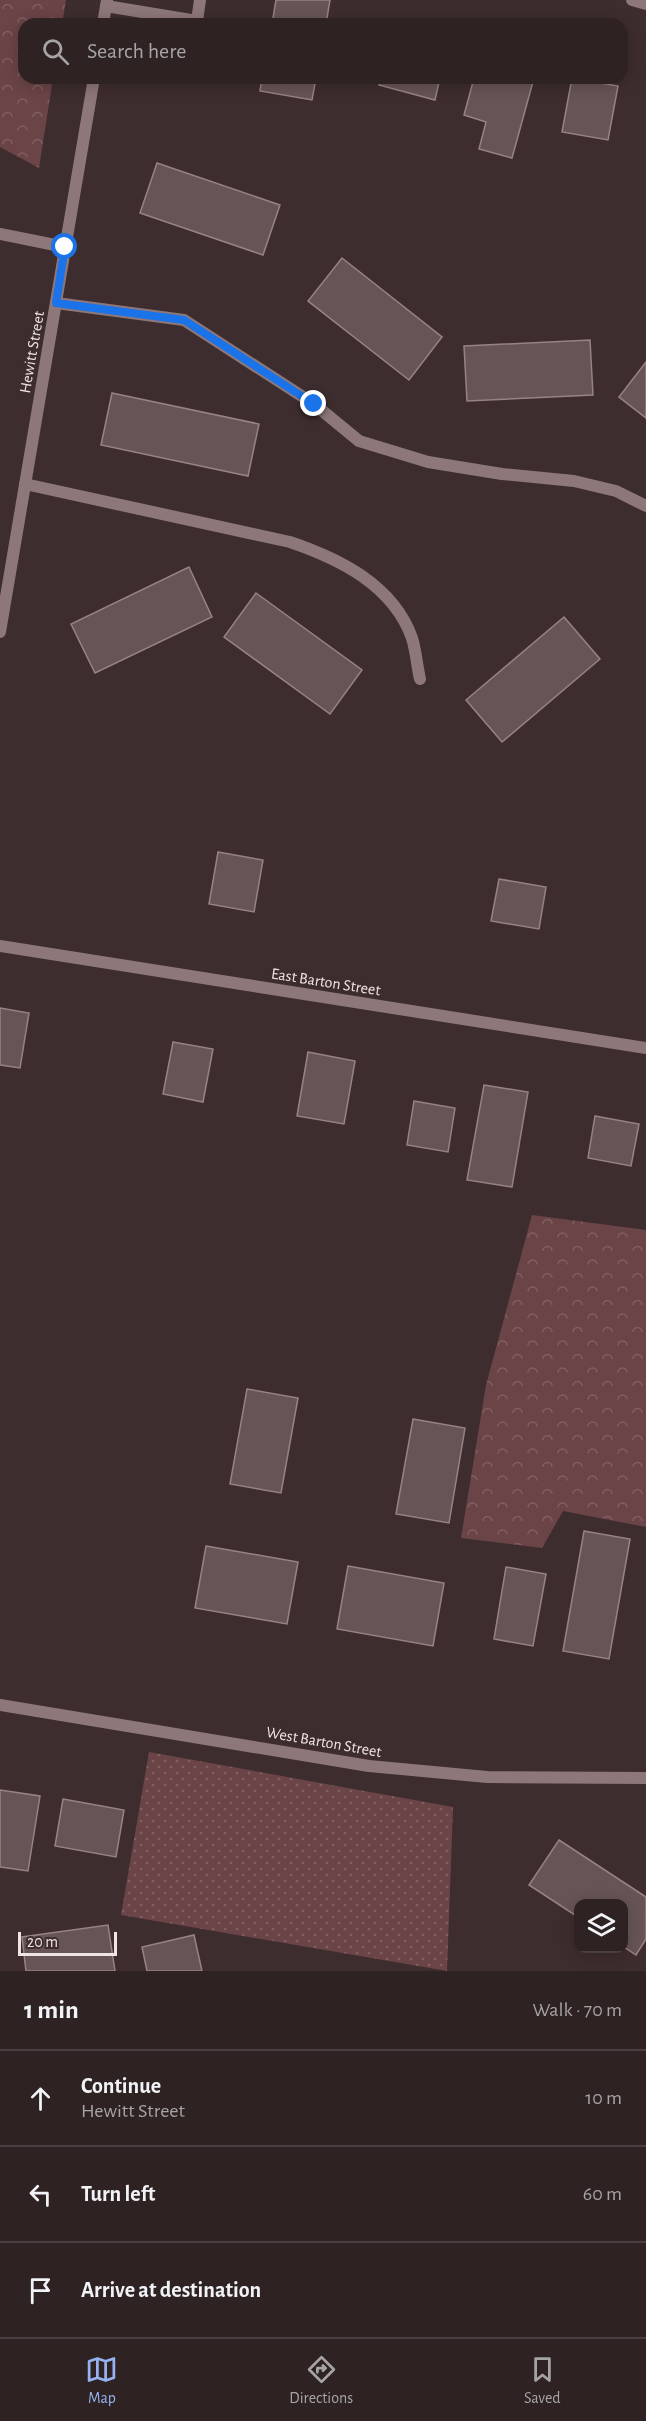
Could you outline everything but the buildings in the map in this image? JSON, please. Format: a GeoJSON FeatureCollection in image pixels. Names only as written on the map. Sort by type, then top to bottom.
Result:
{"type":"FeatureCollection","features":[{"type":"Feature","properties":{"kind":"street"},"geometry":{"type":"LineString","coordinates":[[198,18],[200,0]]}},
{"type":"Feature","properties":{"kind":"street"},"geometry":{"type":"LineString","coordinates":[[632,0],[646,4]]}},
{"type":"Feature","properties":{"kind":"street"},"geometry":{"type":"LineString","coordinates":[[104,18],[107,3],[174,18]]}},
{"type":"Feature","properties":{"kind":"street","name":"Hewitt Street"},"geometry":{"type":"LineString","coordinates":[[0,632],[93,84]]}},
{"type":"Feature","properties":{"kind":"street"},"geometry":{"type":"LineString","coordinates":[[0,234],[65,247]]}},
{"type":"Feature","properties":{"kind":"street"},"geometry":{"type":"LineString","coordinates":[[56,303],[184,320],[314,404],[359,441],[428,462],[502,474],[574,481],[616,491],[646,506]]}},
{"type":"Feature","properties":{"kind":"street"},"geometry":{"type":"LineString","coordinates":[[25,484],[290,542],[331,557],[377,587],[401,614],[412,639],[420,679]]}},
{"type":"Feature","properties":{"kind":"street","name":"East Barton Street"},"geometry":{"type":"LineString","coordinates":[[0,946],[646,1048]]}},
{"type":"Feature","properties":{"kind":"street","name":"West Barton Street"},"geometry":{"type":"LineString","coordinates":[[0,1705],[422,1773],[487,1777],[646,1778]]}},
{"type":"Feature","properties":{"kind":"green space"},"geometry":{"type":"Polygon","coordinates":[[[0,0],[66,0],[63,18],[18,18],[18,84],[52,84],[39,168],[0,147],[0,0]]]}},
{"type":"Feature","properties":{"kind":"green space"},"geometry":{"type":"Polygon","coordinates":[[[532,1215],[646,1230],[646,1527],[563,1511],[542,1548],[461,1538],[486,1385],[532,1215]]]}},
{"type":"Feature","properties":{"kind":"green space"},"geometry":{"type":"Polygon","coordinates":[[[149,1752],[453,1807],[447,1971],[121,1915],[149,1752]]]}},
{"type":"Feature","properties":{"kind":"route"},"geometry":{"type":"LineString","coordinates":[[65,247],[56,303],[184,320],[314,404]]}}]}
